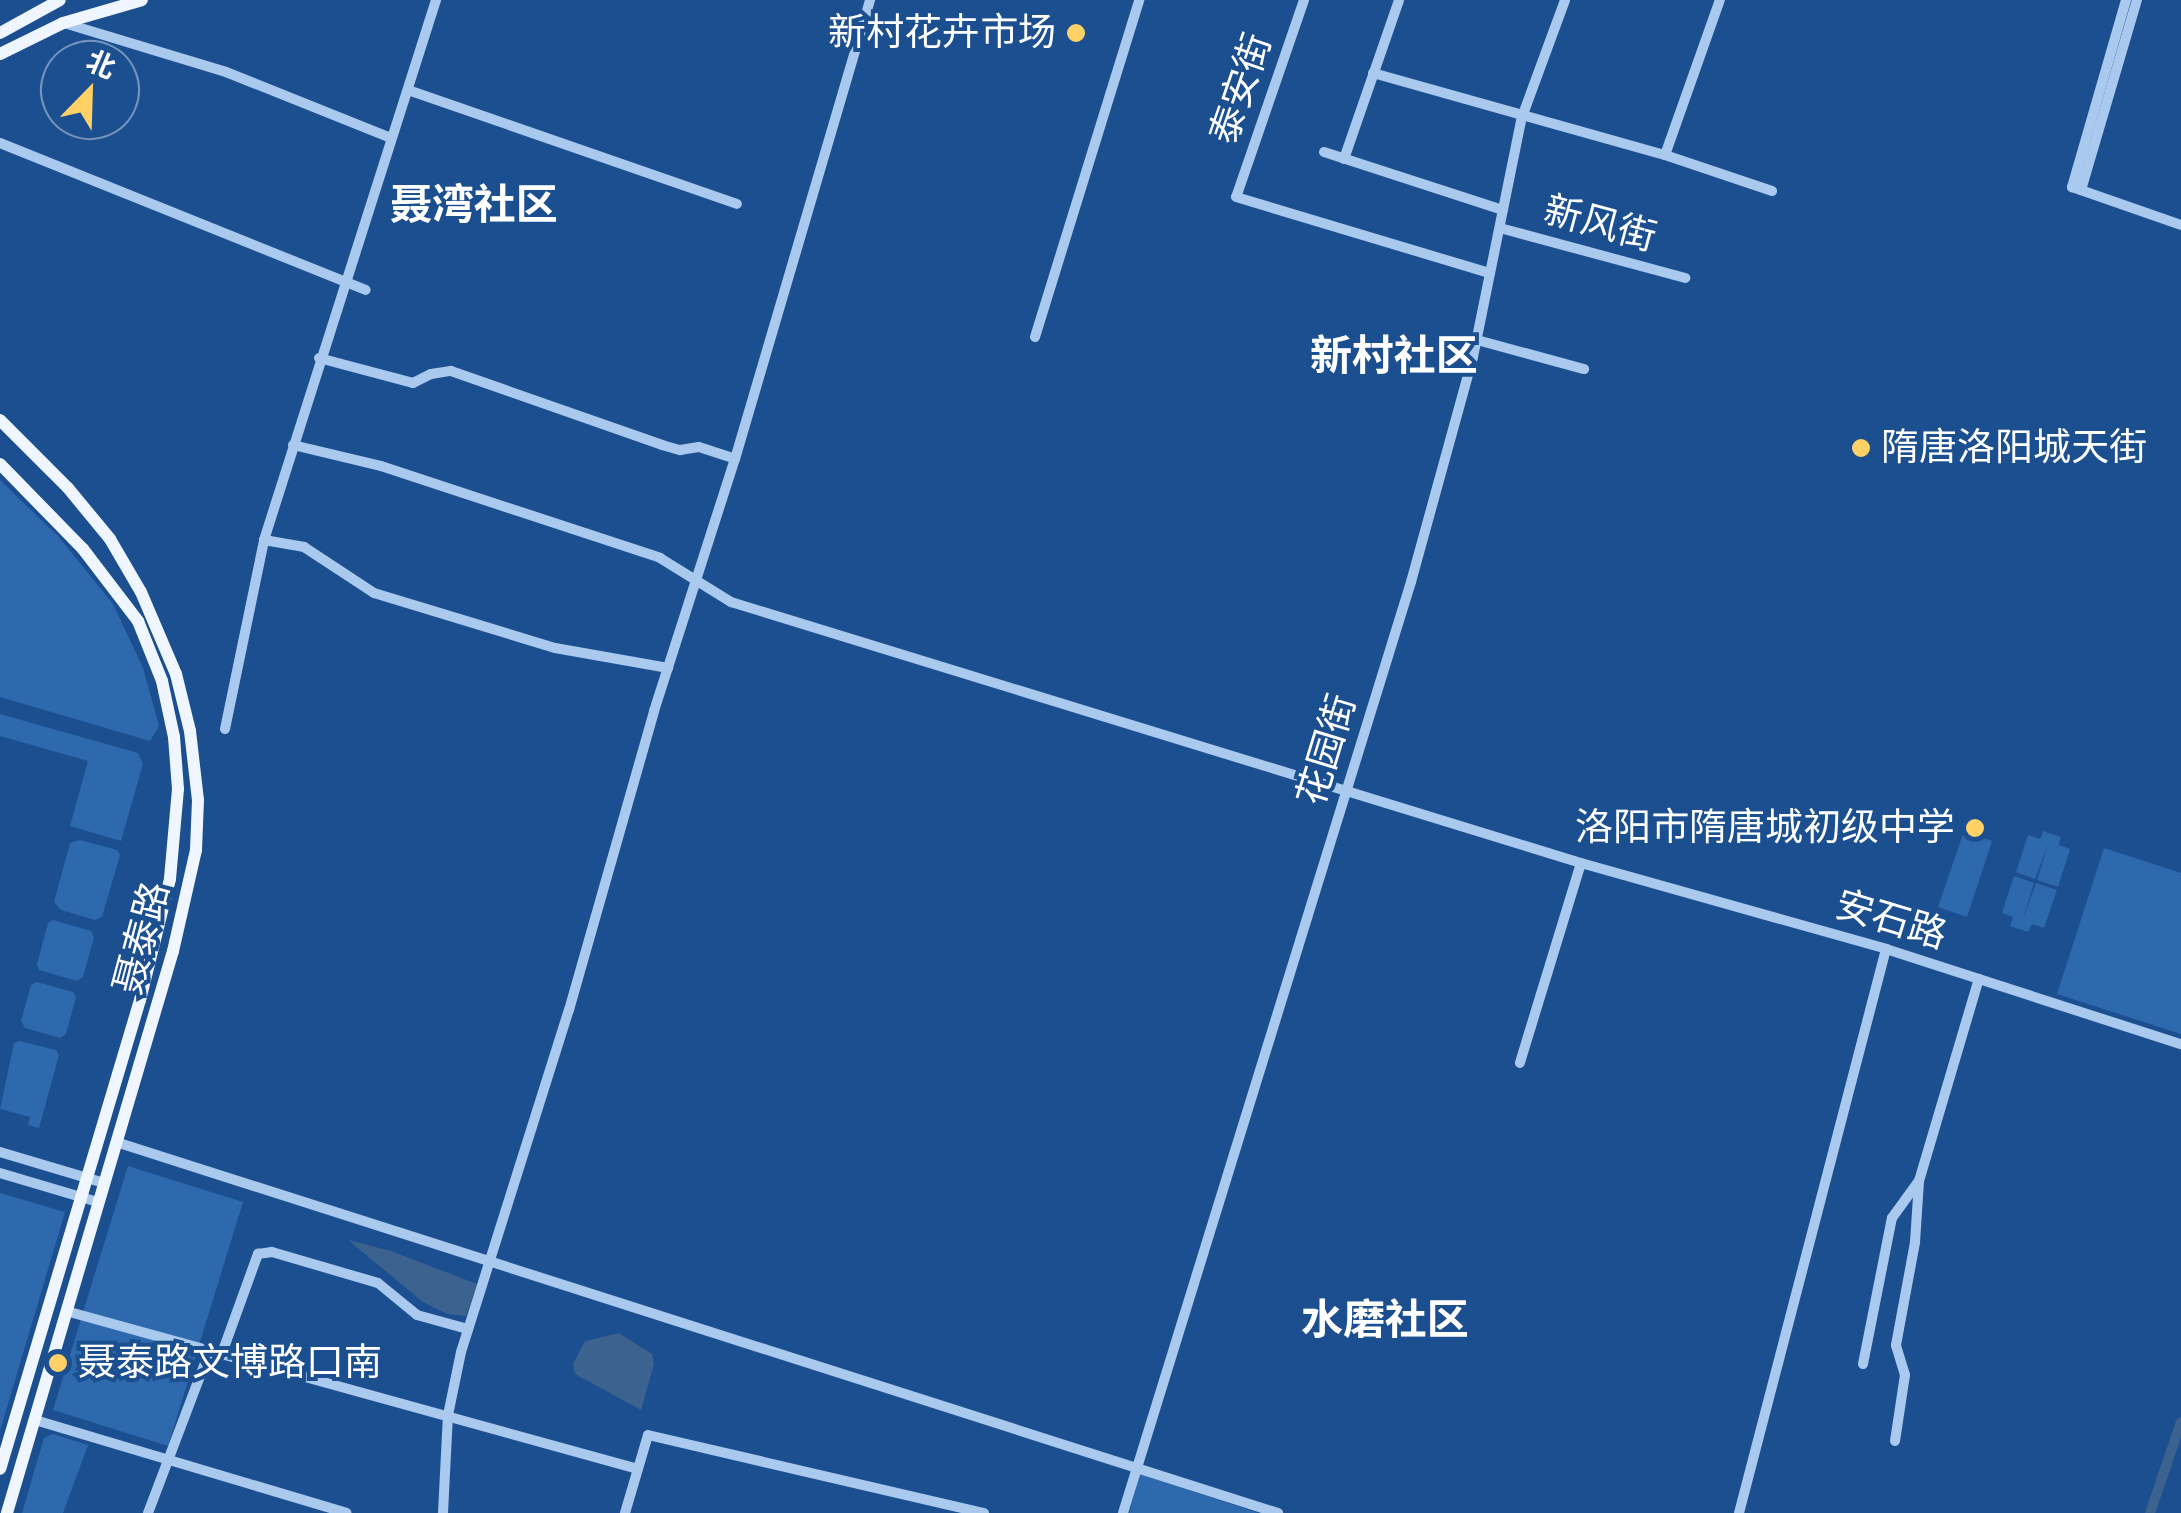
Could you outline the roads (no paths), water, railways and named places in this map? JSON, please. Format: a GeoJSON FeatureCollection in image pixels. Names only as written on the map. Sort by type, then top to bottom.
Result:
{"type":"FeatureCollection","features":[{"type":"Feature","properties":{"kind":"main road"},"geometry":{"type":"LineString","coordinates":[[0,33],[60,0]]}},
{"type":"Feature","properties":{"kind":"main road"},"geometry":{"type":"LineString","coordinates":[[0,54],[62,23],[142,0]]}},
{"type":"Feature","properties":{"kind":"main road","name":"聂泰路"},"geometry":{"type":"LineString","coordinates":[[0,420],[68,488],[110,539],[156,620],[190,730],[198,800],[196,850],[173,951],[6,1513]]}},
{"type":"Feature","properties":{"kind":"main road","name":"聂泰路"},"geometry":{"type":"LineString","coordinates":[[0,464],[83,550],[138,621],[162,681],[174,737],[178,789],[170,879],[140,1000],[84,1177],[0,1469]]}},
{"type":"Feature","properties":{"kind":"street"},"geometry":{"type":"LineString","coordinates":[[225,729],[264,540],[343,280],[436,0]]}},
{"type":"Feature","properties":{"kind":"street"},"geometry":{"type":"LineString","coordinates":[[444,1513],[448,1415],[468,1329],[569,1010],[870,0]]}},
{"type":"Feature","properties":{"kind":"street"},"geometry":{"type":"LineString","coordinates":[[1035,336],[1138,0]]}},
{"type":"Feature","properties":{"kind":"street","name":"泰安街"},"geometry":{"type":"LineString","coordinates":[[1304,0],[1236,196],[1490,273]]}},
{"type":"Feature","properties":{"kind":"street"},"geometry":{"type":"LineString","coordinates":[[1344,159],[1399,0]]}},
{"type":"Feature","properties":{"kind":"street","name":"花园街"},"geometry":{"type":"LineString","coordinates":[[1123,1513],[1411,582],[1476,340],[1522,117],[1565,0]]}},
{"type":"Feature","properties":{"kind":"street"},"geometry":{"type":"LineString","coordinates":[[1665,154],[1720,0]]}},
{"type":"Feature","properties":{"kind":"street"},"geometry":{"type":"LineString","coordinates":[[2078,185],[2126,0]]}},
{"type":"Feature","properties":{"kind":"street"},"geometry":{"type":"LineString","coordinates":[[2078,185],[2137,0]]}},
{"type":"Feature","properties":{"kind":"street"},"geometry":{"type":"LineString","coordinates":[[62,23],[226,72],[391,138]]}},
{"type":"Feature","properties":{"kind":"street"},"geometry":{"type":"LineString","coordinates":[[1373,73],[1665,154],[1772,191]]}},
{"type":"Feature","properties":{"kind":"street"},"geometry":{"type":"LineString","coordinates":[[408,90],[737,204]]}},
{"type":"Feature","properties":{"kind":"street"},"geometry":{"type":"LineString","coordinates":[[0,143],[366,290]]}},
{"type":"Feature","properties":{"kind":"street"},"geometry":{"type":"LineString","coordinates":[[1324,152],[1503,210]]}},
{"type":"Feature","properties":{"kind":"street"},"geometry":{"type":"LineString","coordinates":[[2078,185],[2181,222]]}},
{"type":"Feature","properties":{"kind":"street","name":"新风街"},"geometry":{"type":"LineString","coordinates":[[1500,228],[1686,278]]}},
{"type":"Feature","properties":{"kind":"street"},"geometry":{"type":"LineString","coordinates":[[1476,340],[1584,369]]}},
{"type":"Feature","properties":{"kind":"street"},"geometry":{"type":"LineString","coordinates":[[319,358],[413,384],[432,374],[452,372],[662,445],[680,450],[700,446],[735,458]]}},
{"type":"Feature","properties":{"kind":"street","name":"安石路"},"geometry":{"type":"LineString","coordinates":[[293,444],[381,466],[660,558],[731,602],[1581,863],[1886,949],[2181,1044]]}},
{"type":"Feature","properties":{"kind":"street"},"geometry":{"type":"LineString","coordinates":[[264,540],[304,546],[374,593],[554,648],[668,668]]}},
{"type":"Feature","properties":{"kind":"street"},"geometry":{"type":"LineString","coordinates":[[1520,1062],[1581,863]]}},
{"type":"Feature","properties":{"kind":"street"},"geometry":{"type":"LineString","coordinates":[[1739,1513],[1886,949]]}},
{"type":"Feature","properties":{"kind":"street"},"geometry":{"type":"LineString","coordinates":[[1895,1441],[1905,1375],[1896,1345],[1915,1242],[1919,1181],[1979,979]]}},
{"type":"Feature","properties":{"kind":"street"},"geometry":{"type":"LineString","coordinates":[[116,1142],[1278,1513]]}},
{"type":"Feature","properties":{"kind":"street"},"geometry":{"type":"LineString","coordinates":[[0,1152],[104,1183]]}},
{"type":"Feature","properties":{"kind":"street"},"geometry":{"type":"LineString","coordinates":[[0,1173],[98,1202]]}},
{"type":"Feature","properties":{"kind":"street"},"geometry":{"type":"LineString","coordinates":[[1863,1364],[1892,1218],[1919,1181]]}},
{"type":"Feature","properties":{"kind":"street"},"geometry":{"type":"LineString","coordinates":[[148,1513],[258,1254],[272,1252],[378,1283],[417,1315],[468,1329]]}},
{"type":"Feature","properties":{"kind":"street"},"geometry":{"type":"LineString","coordinates":[[66,1311],[638,1468]]}},
{"type":"Feature","properties":{"kind":"street"},"geometry":{"type":"LineString","coordinates":[[35,1420],[168,1463],[346,1513]]}},
{"type":"Feature","properties":{"kind":"street"},"geometry":{"type":"LineString","coordinates":[[625,1513],[648,1435],[984,1513]]}},
{"type":"Feature","properties":{"kind":"waterway"},"geometry":{"type":"LineString","coordinates":[[2150,1513],[2181,1422]]}},
{"type":"Feature","properties":{"kind":"place","name":"新村花卉市场"},"geometry":{"type":"Point","coordinates":[1076,33]}},
{"type":"Feature","properties":{"kind":"place","name":"隋唐洛阳城天街"},"geometry":{"type":"Point","coordinates":[1861,448]}},
{"type":"Feature","properties":{"kind":"place","name":"洛阳市隋唐城初级中学"},"geometry":{"type":"Point","coordinates":[1975,828]}},
{"type":"Feature","properties":{"kind":"place","name":"聂泰路文博路口南"},"geometry":{"type":"Point","coordinates":[58,1363]}},
{"type":"Feature","properties":{"kind":"district","name":"聂湾社区"},"geometry":{"type":"Point","coordinates":[474,205]}},
{"type":"Feature","properties":{"kind":"district","name":"新村社区"},"geometry":{"type":"Point","coordinates":[1394,356]}},
{"type":"Feature","properties":{"kind":"district","name":"水磨社区"},"geometry":{"type":"Point","coordinates":[1385,1320]}}]}
